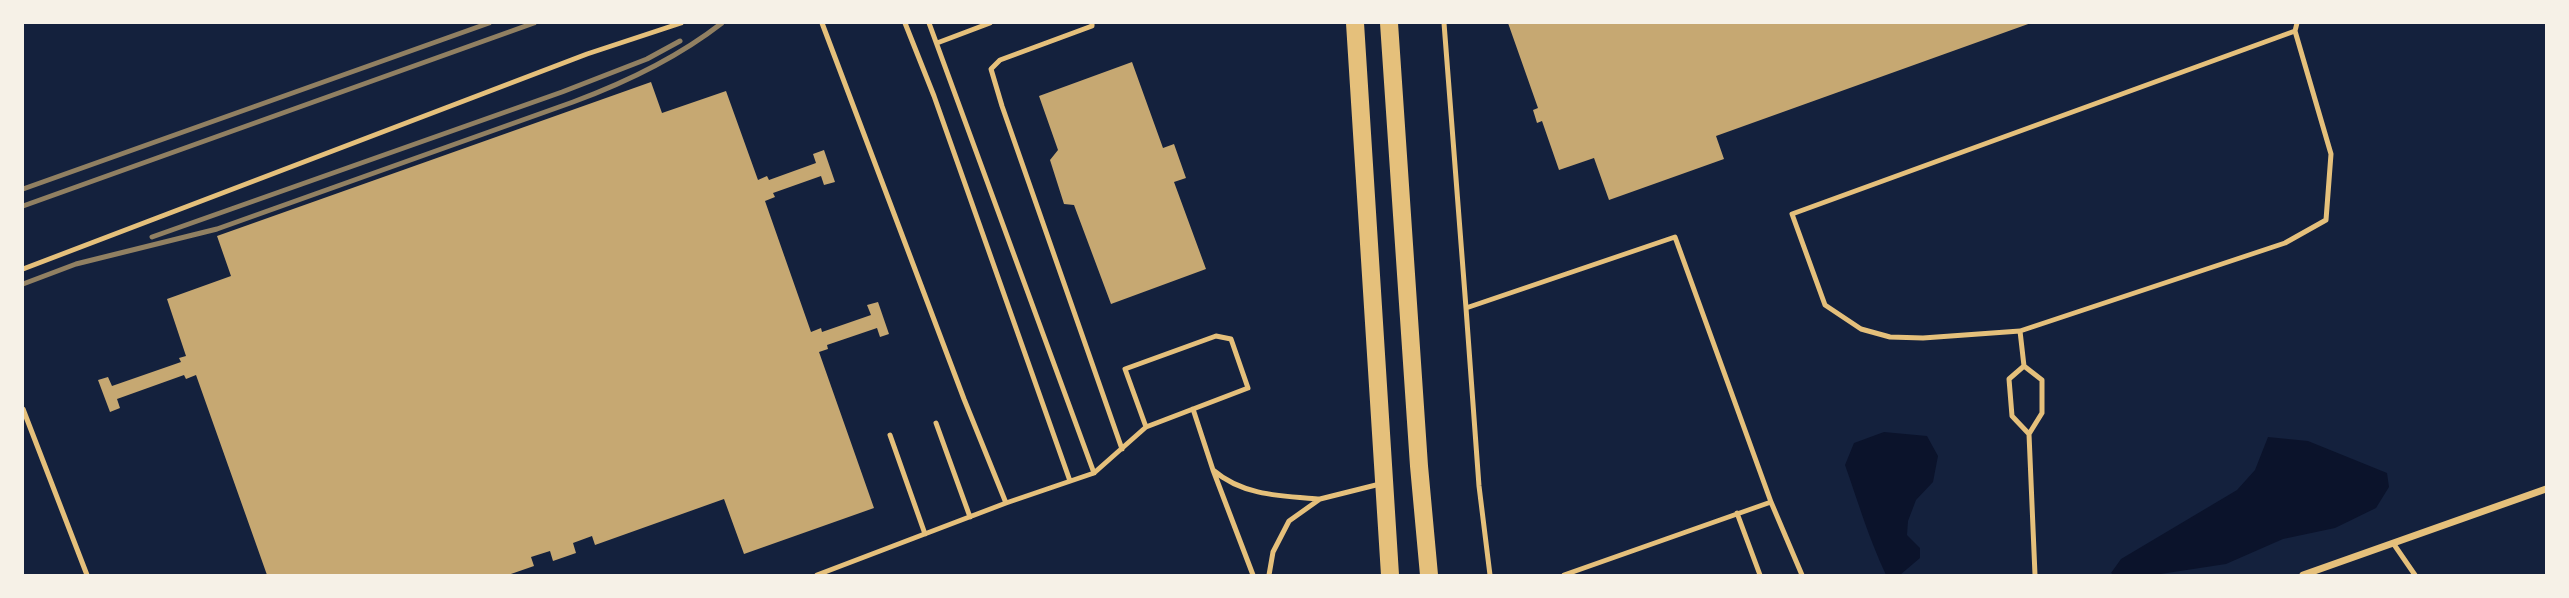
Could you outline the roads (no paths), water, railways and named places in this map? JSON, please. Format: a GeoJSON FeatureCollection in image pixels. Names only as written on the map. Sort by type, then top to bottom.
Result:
{"type":"FeatureCollection","features":[{"type":"Feature","properties":{"kind":"main road"},"geometry":{"type":"LineString","coordinates":[[1355,23],[1390,575]]}},
{"type":"Feature","properties":{"kind":"main road"},"geometry":{"type":"LineString","coordinates":[[1389,23],[1418,453],[1429,575]]}},
{"type":"Feature","properties":{"kind":"street"},"geometry":{"type":"LineString","coordinates":[[2303,575],[2546,489]]}},
{"type":"Feature","properties":{"kind":"lane"},"geometry":{"type":"LineString","coordinates":[[23,269],[587,54],[681,23]]}},
{"type":"Feature","properties":{"kind":"lane"},"geometry":{"type":"LineString","coordinates":[[822,23],[1006,503]]}},
{"type":"Feature","properties":{"kind":"lane"},"geometry":{"type":"LineString","coordinates":[[905,23],[939,109],[1070,481]]}},
{"type":"Feature","properties":{"kind":"lane"},"geometry":{"type":"LineString","coordinates":[[929,23],[1094,473]]}},
{"type":"Feature","properties":{"kind":"lane"},"geometry":{"type":"LineString","coordinates":[[937,43],[990,23]]}},
{"type":"Feature","properties":{"kind":"lane"},"geometry":{"type":"LineString","coordinates":[[1092,23],[1092,26],[1000,60],[991,69],[1122,449]]}},
{"type":"Feature","properties":{"kind":"lane"},"geometry":{"type":"LineString","coordinates":[[1444,23],[1478,473],[1490,575]]}},
{"type":"Feature","properties":{"kind":"lane"},"geometry":{"type":"LineString","coordinates":[[2295,31],[1792,214],[1825,305],[1861,330],[1890,337],[1923,338],[2020,331],[2285,243],[2326,220],[2331,154],[2295,31],[2297,23]]}},
{"type":"Feature","properties":{"kind":"lane"},"geometry":{"type":"LineString","coordinates":[[1466,309],[1675,237],[1771,502],[1802,575]]}},
{"type":"Feature","properties":{"kind":"lane"},"geometry":{"type":"LineString","coordinates":[[2020,331],[2024,366],[2042,380],[2042,413],[2029,435],[2035,575]]}},
{"type":"Feature","properties":{"kind":"lane"},"geometry":{"type":"LineString","coordinates":[[817,575],[1006,503],[1094,473],[1146,427],[1248,388],[1231,339],[1216,336],[1125,369],[1146,427]]}},
{"type":"Feature","properties":{"kind":"lane"},"geometry":{"type":"LineString","coordinates":[[2024,366],[2009,379],[2012,416],[2029,435]]}},
{"type":"Feature","properties":{"kind":"lane"},"geometry":{"type":"LineString","coordinates":[[23,409],[86,575]]}},
{"type":"Feature","properties":{"kind":"lane"},"geometry":{"type":"LineString","coordinates":[[1193,409],[1253,575]]}},
{"type":"Feature","properties":{"kind":"lane"},"geometry":{"type":"LineString","coordinates":[[936,423],[970,517]]}},
{"type":"Feature","properties":{"kind":"lane"},"geometry":{"type":"LineString","coordinates":[[890,435],[925,534]]}},
{"type":"Feature","properties":{"kind":"lane"},"geometry":{"type":"LineString","coordinates":[[1213,470],[1224,480],[1265,495],[1320,499],[1383,483]]}},
{"type":"Feature","properties":{"kind":"lane"},"geometry":{"type":"LineString","coordinates":[[1269,575],[1273,552],[1289,521],[1320,499]]}},
{"type":"Feature","properties":{"kind":"lane"},"geometry":{"type":"LineString","coordinates":[[1564,575],[1771,502]]}},
{"type":"Feature","properties":{"kind":"lane"},"geometry":{"type":"LineString","coordinates":[[1737,513],[1760,575]]}},
{"type":"Feature","properties":{"kind":"lane"},"geometry":{"type":"LineString","coordinates":[[2393,542],[2415,575]]}},
{"type":"Feature","properties":{"kind":"water"},"geometry":{"type":"Polygon","coordinates":[[[1884,432],[1927,436],[1938,456],[1933,482],[1916,500],[1908,521],[1907,535],[1920,548],[1920,558],[1900,575],[1886,575],[1845,465],[1854,443],[1884,432]]]}},
{"type":"Feature","properties":{"kind":"water"},"geometry":{"type":"Polygon","coordinates":[[[2268,437],[2308,441],[2387,473],[2389,487],[2376,508],[2335,528],[2283,539],[2226,564],[2154,575],[2111,573],[2121,559],[2237,490],[2255,470],[2268,437]]]}},
{"type":"Feature","properties":{"kind":"railway"},"geometry":{"type":"LineString","coordinates":[[23,189],[489,23]]}},
{"type":"Feature","properties":{"kind":"railway"},"geometry":{"type":"LineString","coordinates":[[23,206],[534,23]]}},
{"type":"Feature","properties":{"kind":"railway"},"geometry":{"type":"LineString","coordinates":[[23,284],[76,264],[217,229],[573,102],[651,68],[722,23]]}},
{"type":"Feature","properties":{"kind":"railway"},"geometry":{"type":"LineString","coordinates":[[152,237],[562,92],[647,59],[680,41]]}}]}
